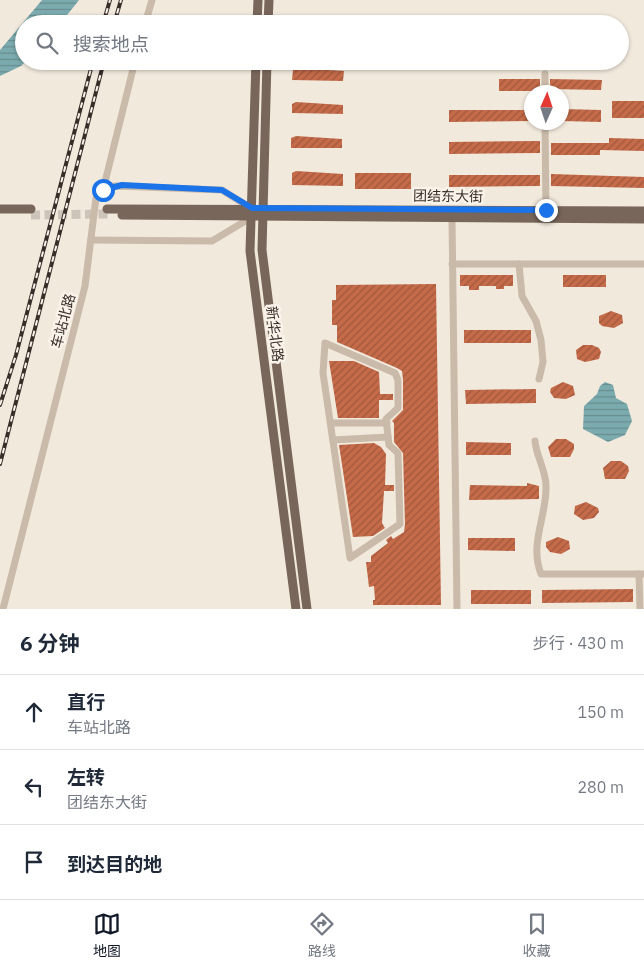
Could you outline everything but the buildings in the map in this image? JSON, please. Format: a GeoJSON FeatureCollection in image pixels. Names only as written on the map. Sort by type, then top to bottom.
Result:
{"type":"FeatureCollection","features":[{"type":"Feature","properties":{"kind":"main road"},"geometry":{"type":"LineString","coordinates":[[257,15],[258,0]]}},
{"type":"Feature","properties":{"kind":"main road"},"geometry":{"type":"LineString","coordinates":[[268,15],[269,0]]}},
{"type":"Feature","properties":{"kind":"main road","name":"新华北路"},"geometry":{"type":"LineString","coordinates":[[256,70],[250,251],[296,609]]}},
{"type":"Feature","properties":{"kind":"main road","name":"新华北路"},"geometry":{"type":"LineString","coordinates":[[267,70],[262,250],[307,609]]}},
{"type":"Feature","properties":{"kind":"main road"},"geometry":{"type":"LineString","coordinates":[[0,209],[31,212],[0,215]]}},
{"type":"Feature","properties":{"kind":"main road","name":"团结东大街"},"geometry":{"type":"LineString","coordinates":[[107,211],[252,213],[644,211]]}},
{"type":"Feature","properties":{"kind":"main road","name":"团结东大街"},"geometry":{"type":"LineString","coordinates":[[263,213],[452,218],[644,219]]}},
{"type":"Feature","properties":{"kind":"street"},"geometry":{"type":"LineString","coordinates":[[148,15],[152,0]]}},
{"type":"Feature","properties":{"kind":"street","name":"车站北路"},"geometry":{"type":"LineString","coordinates":[[3,609],[85,286],[96,198],[103,190],[133,70]]}},
{"type":"Feature","properties":{"kind":"street"},"geometry":{"type":"LineString","coordinates":[[545,74],[545,85]]}},
{"type":"Feature","properties":{"kind":"street"},"geometry":{"type":"LineString","coordinates":[[545,130],[546,210]]}},
{"type":"Feature","properties":{"kind":"street"},"geometry":{"type":"LineString","coordinates":[[91,240],[212,242],[252,213],[222,190],[122,185],[103,190]]}},
{"type":"Feature","properties":{"kind":"street"},"geometry":{"type":"LineString","coordinates":[[452,218],[457,609]]}},
{"type":"Feature","properties":{"kind":"street"},"geometry":{"type":"LineString","coordinates":[[452,264],[644,264]]}},
{"type":"Feature","properties":{"kind":"street"},"geometry":{"type":"LineString","coordinates":[[520,264],[522,296],[536,321],[541,340],[543,362],[538,379]]}},
{"type":"Feature","properties":{"kind":"street"},"geometry":{"type":"LineString","coordinates":[[325,343],[395,373],[398,380],[398,408],[386,419],[389,445],[398,453],[400,524],[350,558],[330,423],[323,372],[325,343]]}},
{"type":"Feature","properties":{"kind":"street"},"geometry":{"type":"LineString","coordinates":[[330,423],[387,423]]}},
{"type":"Feature","properties":{"kind":"street"},"geometry":{"type":"LineString","coordinates":[[333,440],[388,437]]}},
{"type":"Feature","properties":{"kind":"street"},"geometry":{"type":"LineString","coordinates":[[534,441],[546,485],[537,538],[538,565],[541,574],[642,574],[640,609]]}},
{"type":"Feature","properties":{"kind":"water"},"geometry":{"type":"Polygon","coordinates":[[[42,0],[79,0],[67,15],[29,15],[42,0]]]}},
{"type":"Feature","properties":{"kind":"water"},"geometry":{"type":"Polygon","coordinates":[[[15,32],[15,69],[0,76],[0,50],[15,32]]]}},
{"type":"Feature","properties":{"kind":"water"},"geometry":{"type":"Polygon","coordinates":[[[605,382],[613,385],[616,398],[627,404],[632,421],[625,435],[608,442],[583,429],[584,406],[597,394],[600,386],[605,382]]]}},
{"type":"Feature","properties":{"kind":"tunnel"},"geometry":{"type":"LineString","coordinates":[[31,215],[108,214]]}},
{"type":"Feature","properties":{"kind":"railway"},"geometry":{"type":"LineString","coordinates":[[106,15],[110,0]]}},
{"type":"Feature","properties":{"kind":"railway"},"geometry":{"type":"LineString","coordinates":[[117,15],[121,0]]}},
{"type":"Feature","properties":{"kind":"railway"},"geometry":{"type":"LineString","coordinates":[[0,405],[16,355],[91,70]]}},
{"type":"Feature","properties":{"kind":"railway"},"geometry":{"type":"LineString","coordinates":[[0,464],[102,70]]}},
{"type":"Feature","properties":{"kind":"route"},"geometry":{"type":"LineString","coordinates":[[103,190],[122,185],[222,190],[252,208],[546,210]]}}]}
